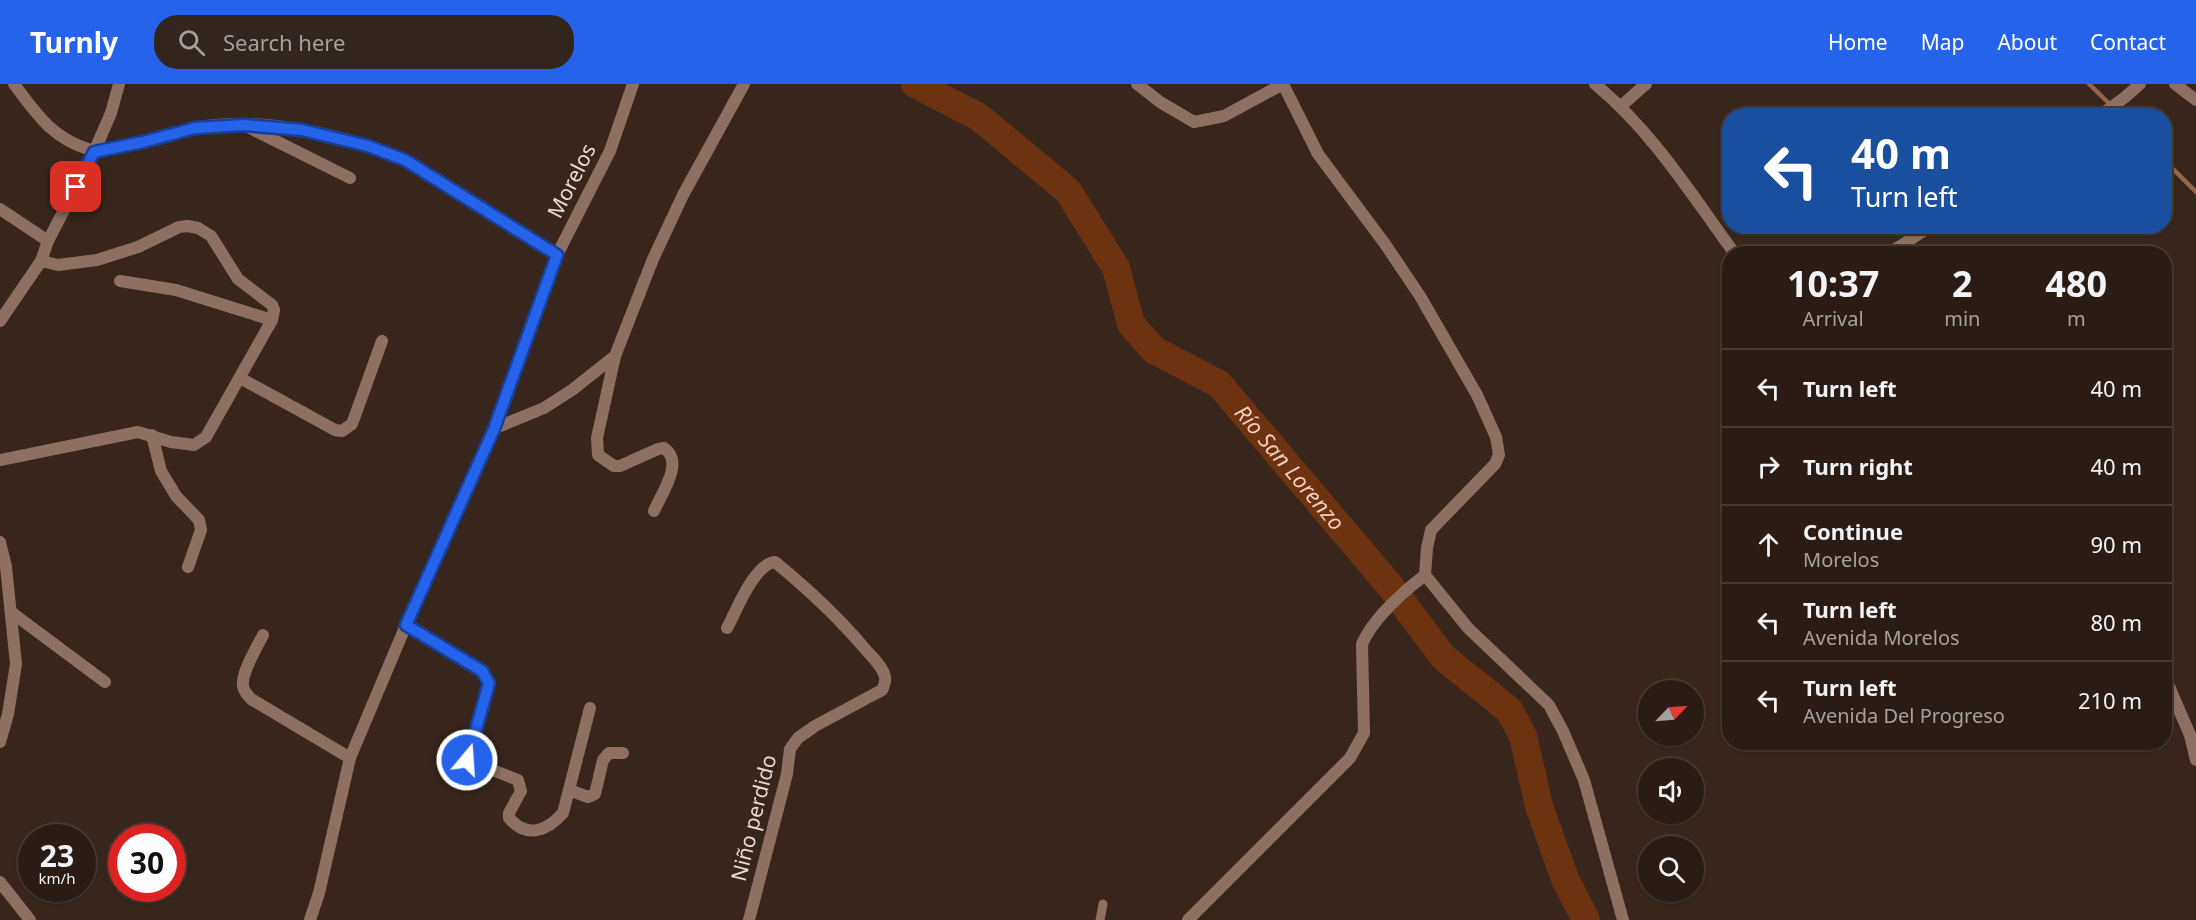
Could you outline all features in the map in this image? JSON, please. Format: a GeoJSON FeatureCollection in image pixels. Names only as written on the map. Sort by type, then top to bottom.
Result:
{"type":"FeatureCollection","features":[{"type":"Feature","properties":{"kind":"street"},"geometry":{"type":"LineString","coordinates":[[14,84],[42,121],[59,137],[94,152],[195,128],[244,125],[302,130],[368,146],[405,160],[557,255]]}},
{"type":"Feature","properties":{"kind":"street"},"geometry":{"type":"LineString","coordinates":[[0,321],[41,261],[48,241],[94,152],[111,113],[119,84]]}},
{"type":"Feature","properties":{"kind":"street","name":"Morelos"},"geometry":{"type":"LineString","coordinates":[[310,920],[319,892],[350,758],[406,625],[494,429],[557,255],[610,151],[633,84]]}},
{"type":"Feature","properties":{"kind":"street"},"geometry":{"type":"LineString","coordinates":[[654,512],[672,469],[673,459],[670,452],[664,448],[658,449],[620,466],[614,466],[598,455],[597,438],[615,356],[653,259],[683,195],[744,84]]}},
{"type":"Feature","properties":{"kind":"street"},"geometry":{"type":"LineString","coordinates":[[1137,84],[1160,102],[1194,122],[1224,116],[1283,84],[1318,154],[1385,244],[1420,296],[1477,395],[1496,437],[1499,455],[1495,464],[1431,530],[1426,548],[1425,575],[1468,628],[1549,705],[1584,780],[1623,920]]}},
{"type":"Feature","properties":{"kind":"street"},"geometry":{"type":"LineString","coordinates":[[1595,84],[1622,106],[1649,136],[1729,246]]}},
{"type":"Feature","properties":{"kind":"street"},"geometry":{"type":"LineString","coordinates":[[1622,106],[1646,84]]}},
{"type":"Feature","properties":{"kind":"street"},"geometry":{"type":"LineString","coordinates":[[2110,108],[2140,84]]}},
{"type":"Feature","properties":{"kind":"street"},"geometry":{"type":"LineString","coordinates":[[2175,84],[2196,100]]}},
{"type":"Feature","properties":{"kind":"street"},"geometry":{"type":"LineString","coordinates":[[244,125],[350,178]]}},
{"type":"Feature","properties":{"kind":"street"},"geometry":{"type":"LineString","coordinates":[[0,209],[48,241]]}},
{"type":"Feature","properties":{"kind":"street"},"geometry":{"type":"LineString","coordinates":[[0,460],[138,432],[171,442],[195,445],[206,437],[272,320],[274,310],[272,305],[238,279],[211,236],[198,228],[179,227],[138,248],[97,260],[58,265],[41,261]]}},
{"type":"Feature","properties":{"kind":"street"},"geometry":{"type":"LineString","coordinates":[[1900,246],[1919,234]]}},
{"type":"Feature","properties":{"kind":"street"},"geometry":{"type":"LineString","coordinates":[[120,281],[176,290],[272,320]]}},
{"type":"Feature","properties":{"kind":"street"},"geometry":{"type":"LineString","coordinates":[[240,378],[335,430],[342,431],[352,424],[382,341]]}},
{"type":"Feature","properties":{"kind":"street"},"geometry":{"type":"LineString","coordinates":[[494,429],[544,408],[572,390],[615,356]]}},
{"type":"Feature","properties":{"kind":"street"},"geometry":{"type":"LineString","coordinates":[[152,435],[161,471],[176,496],[199,520],[201,530],[188,567]]}},
{"type":"Feature","properties":{"kind":"street"},"geometry":{"type":"LineString","coordinates":[[0,542],[6,567],[16,664],[8,714],[0,742]]}},
{"type":"Feature","properties":{"kind":"street","name":"Niño perdido"},"geometry":{"type":"LineString","coordinates":[[727,628],[755,575],[764,565],[775,562],[804,585],[843,624],[881,668],[885,677],[882,690],[871,698],[815,726],[798,738],[790,749],[787,774],[749,920]]}},
{"type":"Feature","properties":{"kind":"street"},"geometry":{"type":"LineString","coordinates":[[1188,920],[1350,758],[1364,733],[1362,644],[1368,631],[1412,585],[1425,575]]}},
{"type":"Feature","properties":{"kind":"street"},"geometry":{"type":"LineString","coordinates":[[11,612],[105,682]]}},
{"type":"Feature","properties":{"kind":"street"},"geometry":{"type":"LineString","coordinates":[[406,625],[477,667],[487,676],[489,683],[475,733],[466,755],[467,760],[518,780],[521,791],[509,813],[509,818],[527,829],[539,831],[552,825],[563,813],[590,708]]}},
{"type":"Feature","properties":{"kind":"street"},"geometry":{"type":"LineString","coordinates":[[263,635],[244,675],[242,684],[244,691],[251,699],[350,758]]}},
{"type":"Feature","properties":{"kind":"street"},"geometry":{"type":"LineString","coordinates":[[2172,691],[2193,734],[2196,760]]}},
{"type":"Feature","properties":{"kind":"street"},"geometry":{"type":"LineString","coordinates":[[569,790],[588,797],[595,794],[603,760],[609,753],[623,753]]}},
{"type":"Feature","properties":{"kind":"street"},"geometry":{"type":"LineString","coordinates":[[0,882],[30,920]]}},
{"type":"Feature","properties":{"kind":"lane"},"geometry":{"type":"LineString","coordinates":[[1100,920],[1103,904]]}},
{"type":"Feature","properties":{"kind":"waterway","name":"Río San Lorenzo"},"geometry":{"type":"LineString","coordinates":[[915,84],[979,117],[1068,191],[1116,268],[1131,324],[1154,350],[1219,384],[1391,587],[1443,657],[1509,710],[1523,736],[1539,806],[1565,879],[1586,920]]}},
{"type":"Feature","properties":{"kind":"waterway"},"geometry":{"type":"LineString","coordinates":[[2089,84],[2114,108]]}},
{"type":"Feature","properties":{"kind":"waterway"},"geometry":{"type":"LineString","coordinates":[[2172,168],[2196,192]]}},
{"type":"Feature","properties":{"kind":"route"},"geometry":{"type":"LineString","coordinates":[[76,187],[94,152],[195,128],[244,125],[302,130],[368,146],[405,160],[557,255],[494,429],[406,625],[471,663],[487,676],[489,683],[475,733],[466,755],[467,760]]}}]}
